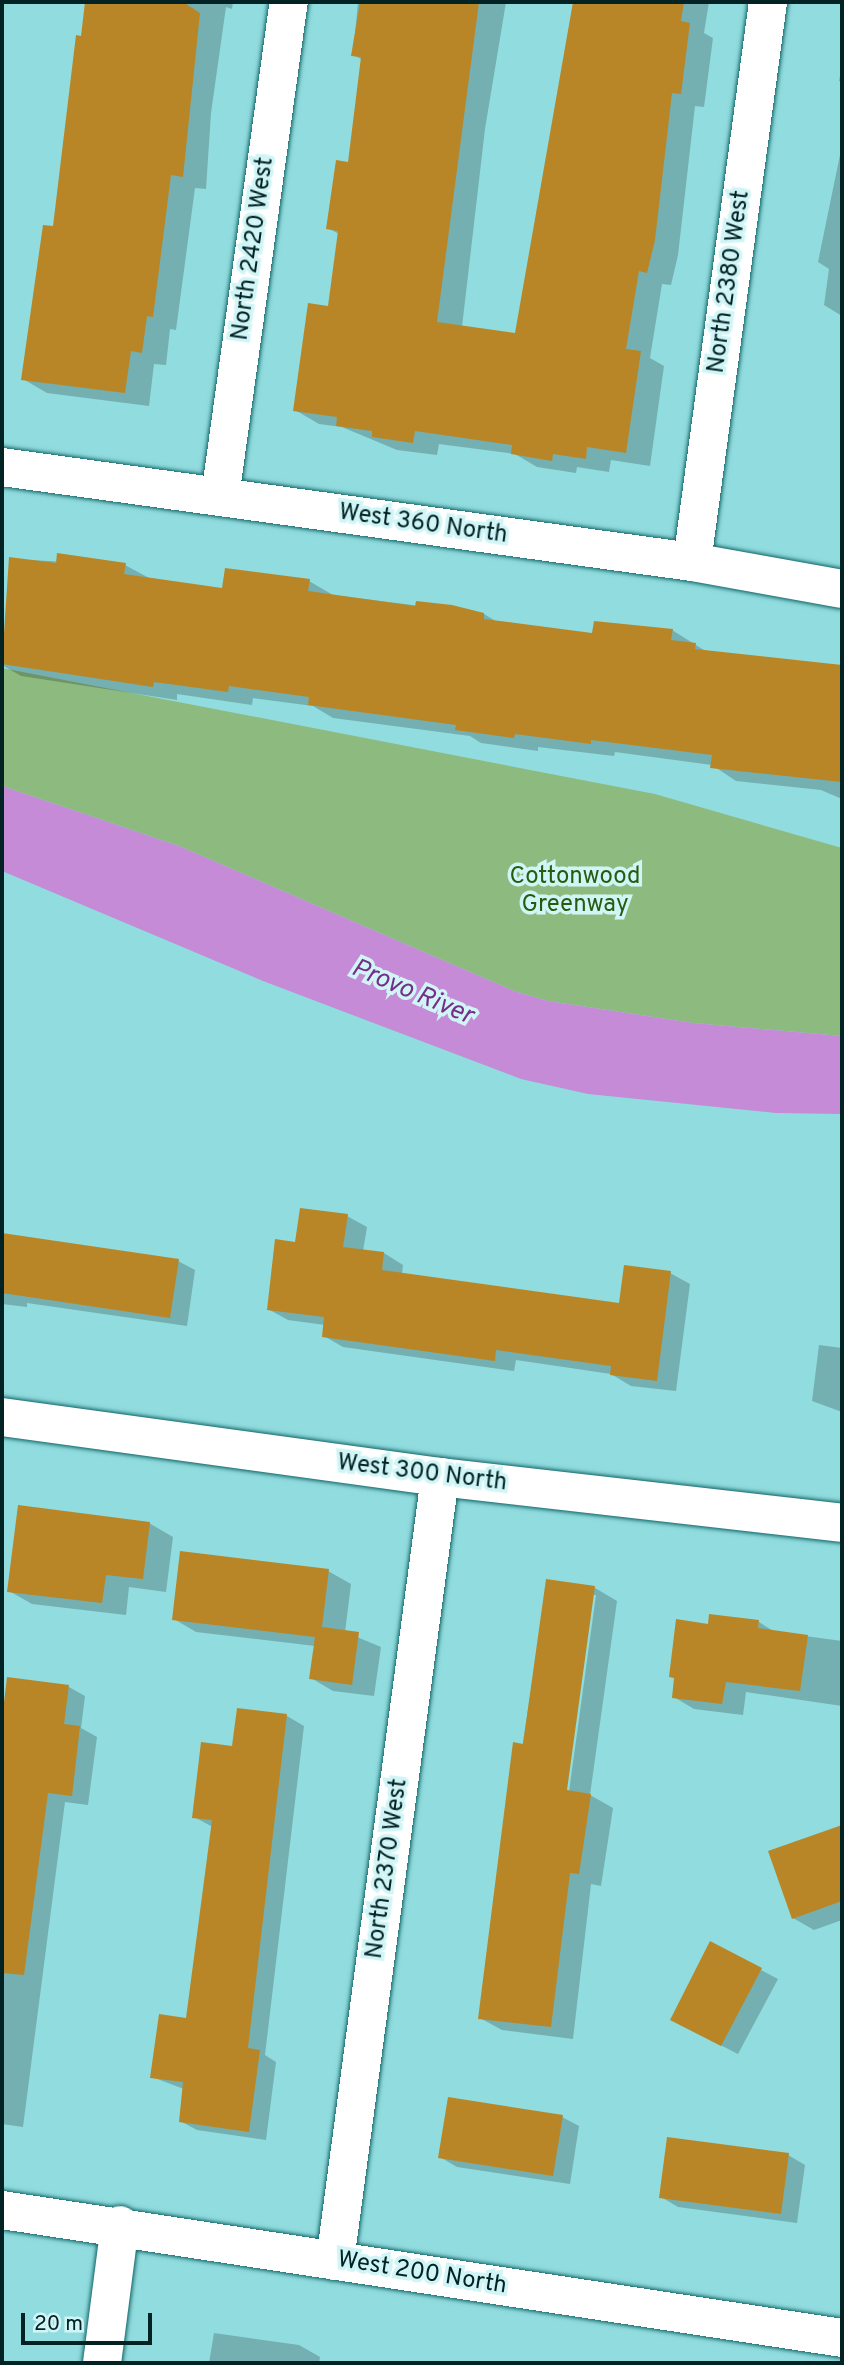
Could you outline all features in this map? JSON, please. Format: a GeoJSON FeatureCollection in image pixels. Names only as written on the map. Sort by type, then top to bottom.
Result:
{"type":"FeatureCollection","features":[{"type":"Feature","properties":{"kind":"street","name":"North 2420 West"},"geometry":{"type":"LineString","coordinates":[[220,497],[289,2]]}},
{"type":"Feature","properties":{"kind":"street","name":"North 2380 West"},"geometry":{"type":"LineString","coordinates":[[692,562],[768,2]]}},
{"type":"Feature","properties":{"kind":"street","name":"West 360 North"},"geometry":{"type":"LineString","coordinates":[[2,467],[692,562],[842,589]]}},
{"type":"Feature","properties":{"kind":"street","name":"West 300 North"},"geometry":{"type":"LineString","coordinates":[[2,1417],[440,1477],[842,1523]]}},
{"type":"Feature","properties":{"kind":"street","name":"North 2370 West"},"geometry":{"type":"LineString","coordinates":[[335,2261],[440,1477]]}},
{"type":"Feature","properties":{"kind":"street","name":"West 200 North"},"geometry":{"type":"LineString","coordinates":[[2,2210],[120,2225],[335,2261],[842,2337]]}},
{"type":"Feature","properties":{"kind":"street"},"geometry":{"type":"LineString","coordinates":[[102,2363],[120,2225]]}},
{"type":"Feature","properties":{"kind":"green space","name":"Cottonwood Greenway"},"geometry":{"type":"Polygon","coordinates":[[[2,668],[655,794],[842,848],[842,1036],[693,1023],[548,1001],[514,991],[179,846],[2,786],[2,668]]]}},
{"type":"Feature","properties":{"kind":"water","name":"Provo River"},"geometry":{"type":"Polygon","coordinates":[[[2,786],[179,846],[514,991],[548,1001],[693,1023],[842,1036],[842,1114],[776,1113],[588,1094],[521,1079],[263,981],[2,871],[2,786]]]}},
{"type":"Feature","properties":{"kind":"building"},"geometry":{"type":"Polygon","coordinates":[[[85,2],[183,2],[200,13],[183,177],[171,175],[153,317],[147,316],[142,353],[131,351],[125,393],[21,380],[43,225],[53,226],[76,35],[81,36],[85,2]]]}},
{"type":"Feature","properties":{"kind":"building"},"geometry":{"type":"Polygon","coordinates":[[[360,2],[479,2],[437,322],[515,333],[573,2],[684,2],[681,21],[690,23],[681,94],[672,93],[655,240],[647,273],[639,271],[626,349],[641,351],[626,453],[587,447],[586,459],[553,454],[552,461],[511,454],[512,445],[415,431],[413,443],[372,437],[372,431],[336,426],[337,417],[293,411],[308,303],[328,306],[338,231],[326,229],[336,160],[348,162],[361,57],[351,56],[360,2]]]}},
{"type":"Feature","properties":{"kind":"building"},"geometry":{"type":"Polygon","coordinates":[[[57,553],[126,563],[124,574],[222,588],[225,568],[310,579],[308,591],[415,606],[416,601],[452,605],[484,613],[484,619],[592,633],[594,621],[673,629],[671,640],[696,643],[695,649],[842,665],[842,782],[710,768],[712,755],[591,740],[591,744],[515,734],[514,738],[455,730],[456,725],[308,705],[309,697],[229,686],[228,692],[154,682],[153,687],[2,664],[9,557],[56,563],[57,553]]]}},
{"type":"Feature","properties":{"kind":"building"},"geometry":{"type":"Polygon","coordinates":[[[300,1208],[348,1214],[343,1247],[384,1252],[382,1270],[619,1303],[624,1265],[671,1271],[657,1381],[610,1375],[611,1366],[496,1350],[495,1361],[322,1337],[324,1317],[267,1310],[275,1239],[295,1242],[300,1208]]]}},
{"type":"Feature","properties":{"kind":"building"},"geometry":{"type":"Polygon","coordinates":[[[2,1233],[179,1259],[170,1318],[2,1293],[2,1233]]]}},
{"type":"Feature","properties":{"kind":"building"},"geometry":{"type":"Polygon","coordinates":[[[18,1505],[150,1522],[143,1579],[106,1575],[102,1603],[7,1592],[18,1505]]]}},
{"type":"Feature","properties":{"kind":"building"},"geometry":{"type":"Polygon","coordinates":[[[180,1551],[329,1569],[322,1627],[359,1632],[352,1685],[309,1679],[315,1637],[172,1620],[180,1551]]]}},
{"type":"Feature","properties":{"kind":"building"},"geometry":{"type":"Polygon","coordinates":[[[546,1579],[595,1586],[567,1790],[591,1794],[579,1874],[570,1873],[551,2027],[478,2019],[513,1742],[523,1744],[546,1579]]]}},
{"type":"Feature","properties":{"kind":"building"},"geometry":{"type":"Polygon","coordinates":[[[709,1614],[759,1620],[758,1628],[808,1635],[800,1691],[726,1682],[722,1704],[672,1698],[674,1678],[669,1677],[676,1619],[708,1624],[709,1614]]]}},
{"type":"Feature","properties":{"kind":"building"},"geometry":{"type":"Polygon","coordinates":[[[7,1677],[69,1685],[64,1724],[80,1726],[72,1796],[48,1793],[24,1975],[2,1973],[2,1719],[7,1677]]]}},
{"type":"Feature","properties":{"kind":"building"},"geometry":{"type":"Polygon","coordinates":[[[237,1708],[287,1714],[248,2048],[260,2050],[249,2132],[179,2122],[183,2082],[150,2078],[159,2014],[186,2018],[212,1820],[192,1818],[201,1742],[232,1746],[237,1708]]]}},
{"type":"Feature","properties":{"kind":"building"},"geometry":{"type":"Polygon","coordinates":[[[842,1825],[842,1901],[792,1919],[768,1851],[842,1825]]]}},
{"type":"Feature","properties":{"kind":"building"},"geometry":{"type":"Polygon","coordinates":[[[710,1941],[762,1968],[721,2046],[670,2020],[710,1941]]]}},
{"type":"Feature","properties":{"kind":"building"},"geometry":{"type":"Polygon","coordinates":[[[448,2097],[563,2115],[553,2176],[438,2158],[448,2097]]]}},
{"type":"Feature","properties":{"kind":"building"},"geometry":{"type":"Polygon","coordinates":[[[667,2137],[789,2153],[781,2214],[659,2198],[667,2137]]]}}]}
